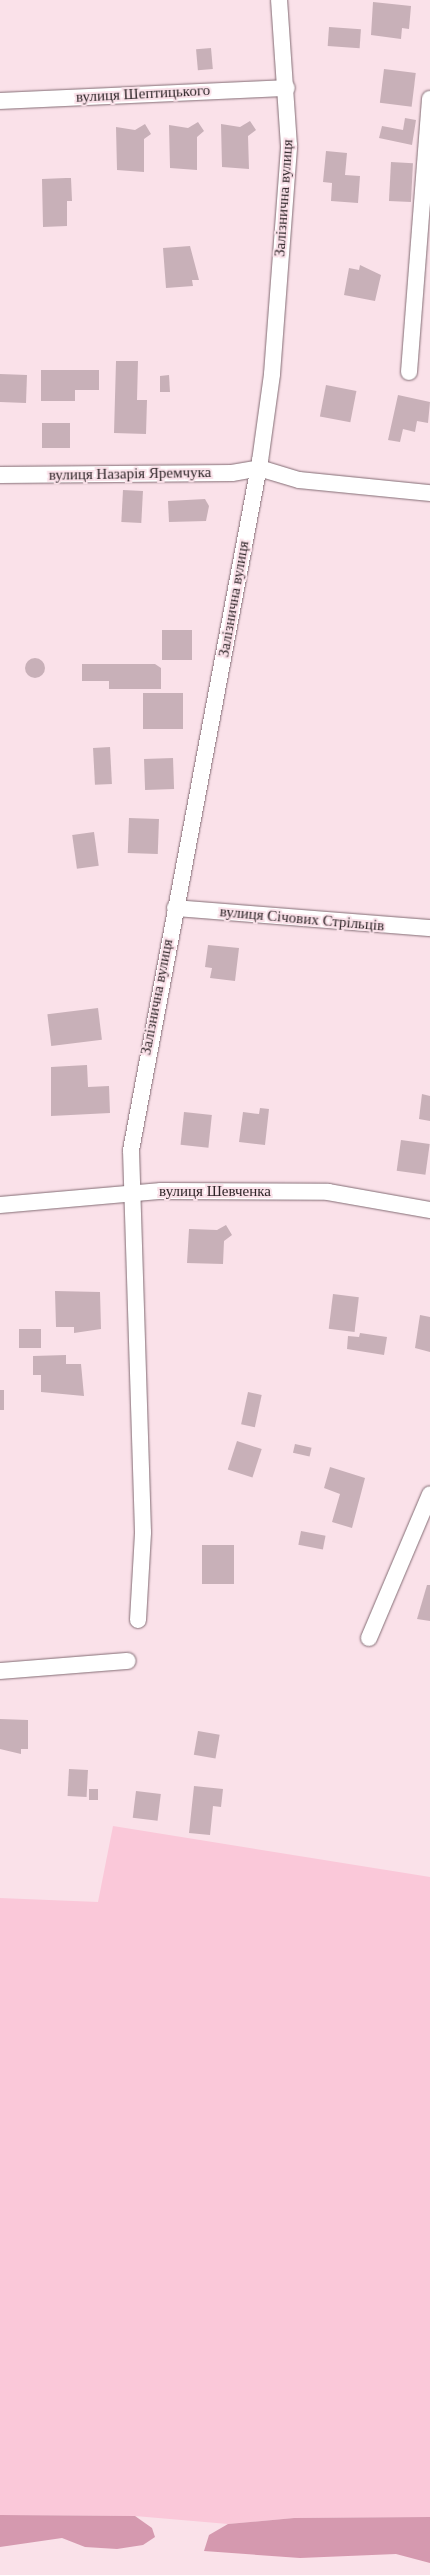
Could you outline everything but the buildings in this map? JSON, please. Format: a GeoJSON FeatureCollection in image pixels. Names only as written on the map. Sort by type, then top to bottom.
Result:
{"type":"FeatureCollection","features":[{"type":"Feature","properties":{"kind":"street","name":"Залізнична вулиця"},"geometry":{"type":"LineString","coordinates":[[138,1620],[143,1532],[135,1193],[131,1150],[259,468],[272,374],[289,146],[287,88],[279,0]]}},
{"type":"Feature","properties":{"kind":"street","name":"вулиця Шептицького"},"geometry":{"type":"LineString","coordinates":[[0,101],[287,88]]}},
{"type":"Feature","properties":{"kind":"street"},"geometry":{"type":"LineString","coordinates":[[409,372],[430,99]]}},
{"type":"Feature","properties":{"kind":"street","name":"вулиця Назарія Яремчука"},"geometry":{"type":"LineString","coordinates":[[0,475],[232,473],[259,468]]}},
{"type":"Feature","properties":{"kind":"street"},"geometry":{"type":"LineString","coordinates":[[259,468],[299,480],[430,493]]}},
{"type":"Feature","properties":{"kind":"street","name":"вулиця Січових Стрільців"},"geometry":{"type":"LineString","coordinates":[[175,908],[430,928]]}},
{"type":"Feature","properties":{"kind":"street","name":"вулиця Шевченка"},"geometry":{"type":"LineString","coordinates":[[0,1205],[135,1193],[328,1192],[430,1210]]}},
{"type":"Feature","properties":{"kind":"street"},"geometry":{"type":"LineString","coordinates":[[369,1638],[430,1494]]}},
{"type":"Feature","properties":{"kind":"street"},"geometry":{"type":"LineString","coordinates":[[0,1671],[128,1660]]}},
{"type":"Feature","properties":{"kind":"shaded area"},"geometry":{"type":"Polygon","coordinates":[[[113,1826],[430,1877],[430,2517],[294,2518],[228,2524],[135,2516],[0,2515],[0,1898],[98,1902],[113,1826]]]}},
{"type":"Feature","properties":{"kind":"shaded area"},"geometry":{"type":"Polygon","coordinates":[[[0,2515],[135,2516],[152,2528],[155,2537],[143,2545],[117,2549],[85,2547],[62,2538],[0,2547],[0,2515]]]}},
{"type":"Feature","properties":{"kind":"shaded area"},"geometry":{"type":"Polygon","coordinates":[[[430,2517],[430,2563],[396,2554],[300,2558],[204,2551],[209,2535],[228,2524],[294,2518],[430,2517]]]}}]}
